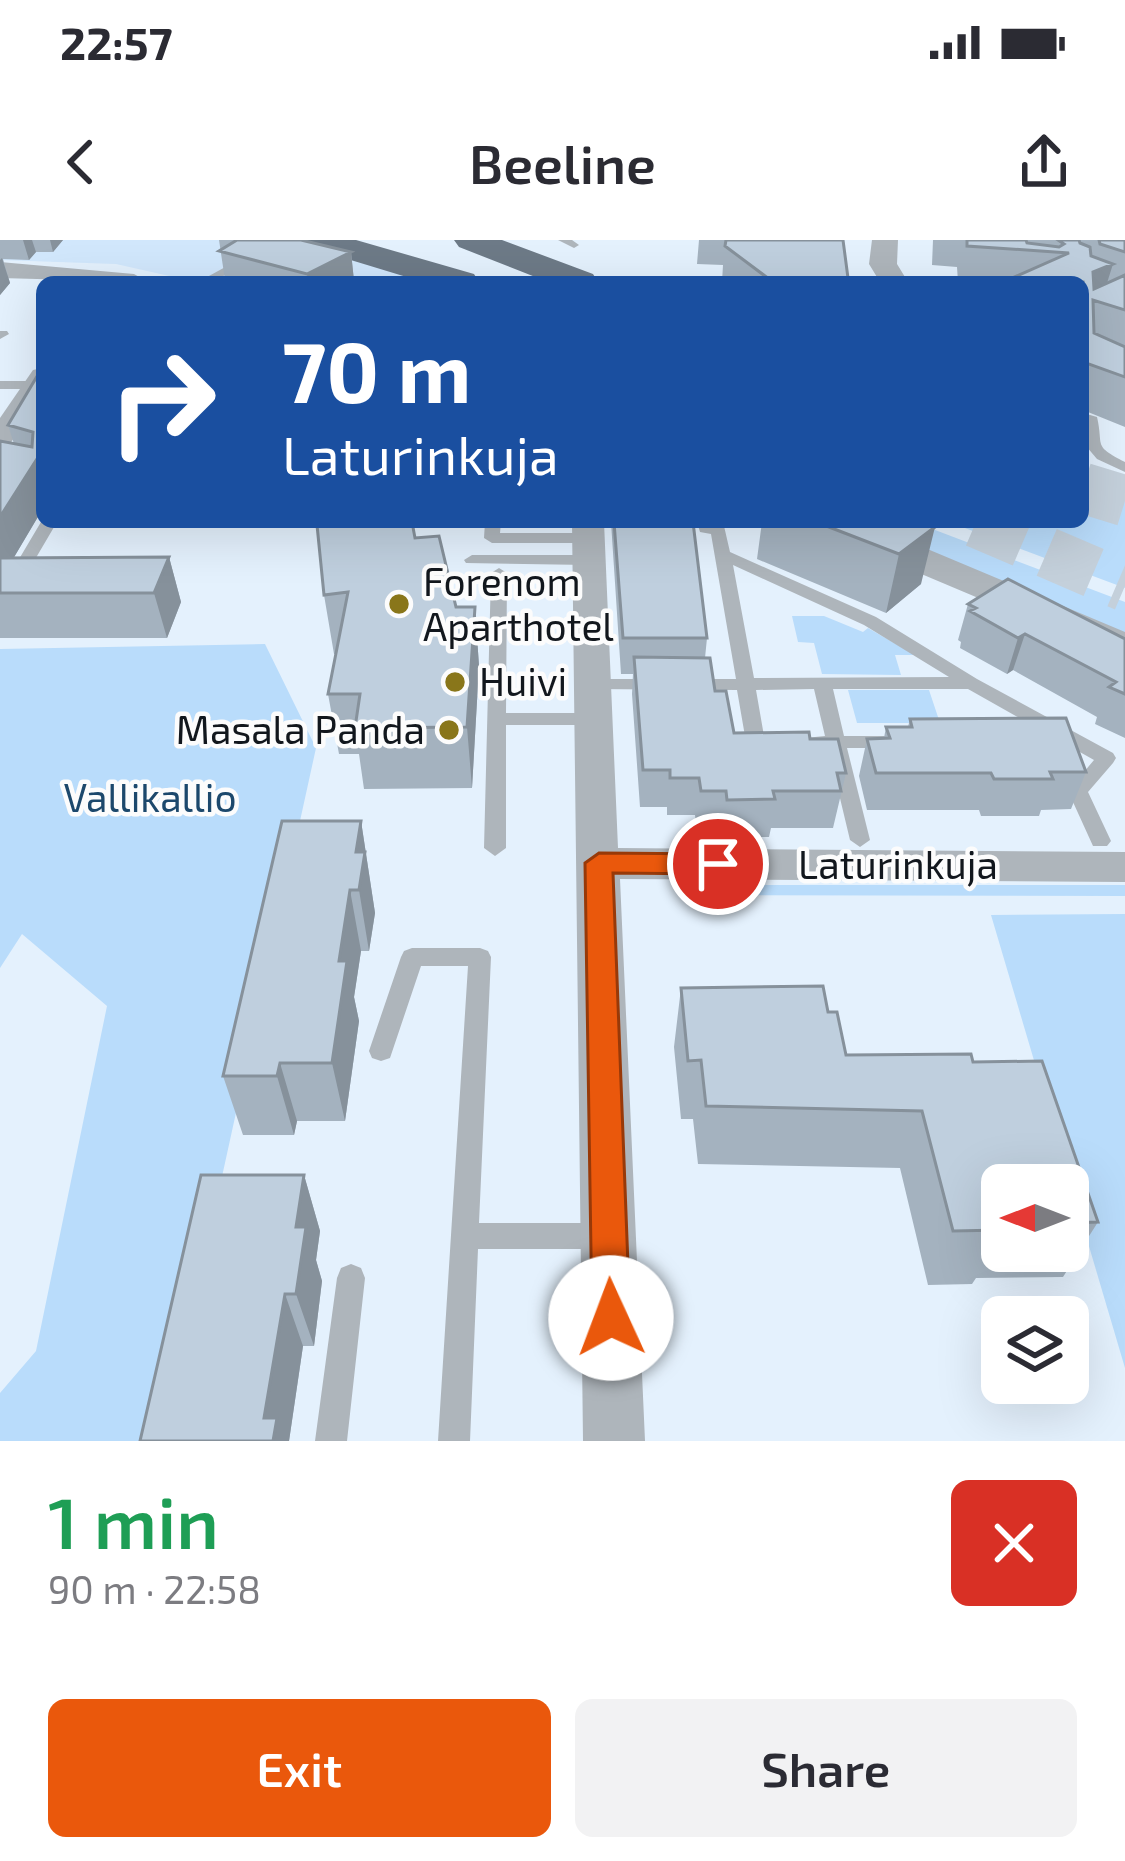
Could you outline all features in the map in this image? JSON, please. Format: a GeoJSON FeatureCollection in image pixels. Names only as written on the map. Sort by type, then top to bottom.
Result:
{"type":"FeatureCollection","features":[{"type":"Feature","properties":{"kind":"highway"},"geometry":{"type":"LineString","coordinates":[[320,240],[441,276]]}},
{"type":"Feature","properties":{"kind":"highway"},"geometry":{"type":"LineString","coordinates":[[381,240],[486,276]]}},
{"type":"Feature","properties":{"kind":"highway"},"geometry":{"type":"LineString","coordinates":[[471,240],[594,275]]}},
{"type":"Feature","properties":{"kind":"highway"},"geometry":{"type":"LineString","coordinates":[[568,242],[594,275]]}},
{"type":"Feature","properties":{"kind":"street"},"geometry":{"type":"LineString","coordinates":[[885,240],[883,264],[890,276]]}},
{"type":"Feature","properties":{"kind":"street"},"geometry":{"type":"LineString","coordinates":[[0,270],[64,276]]}},
{"type":"Feature","properties":{"kind":"street"},"geometry":{"type":"LineString","coordinates":[[0,438],[36,384]]}},
{"type":"Feature","properties":{"kind":"street"},"geometry":{"type":"LineString","coordinates":[[844,528],[1125,646]]}},
{"type":"Feature","properties":{"kind":"street"},"geometry":{"type":"LineString","coordinates":[[588,540],[614,1441]]}},
{"type":"Feature","properties":{"kind":"street","name":"Laturinkuja"},"geometry":{"type":"LineString","coordinates":[[599,863],[1112,854]]}},
{"type":"Feature","properties":{"kind":"lane"},"geometry":{"type":"LineString","coordinates":[[216,276],[233,267]]}},
{"type":"Feature","properties":{"kind":"lane"},"geometry":{"type":"LineString","coordinates":[[0,385],[36,380]]}},
{"type":"Feature","properties":{"kind":"lane"},"geometry":{"type":"LineString","coordinates":[[1089,419],[1091,443],[1102,456],[1125,468]]}},
{"type":"Feature","properties":{"kind":"lane"},"geometry":{"type":"LineString","coordinates":[[4,593],[45,528]]}},
{"type":"Feature","properties":{"kind":"lane"},"geometry":{"type":"LineString","coordinates":[[492,528],[491,538],[588,540]]}},
{"type":"Feature","properties":{"kind":"lane"},"geometry":{"type":"LineString","coordinates":[[707,528],[718,529],[756,742],[920,741]]}},
{"type":"Feature","properties":{"kind":"lane"},"geometry":{"type":"LineString","coordinates":[[472,560],[588,540]]}},
{"type":"Feature","properties":{"kind":"lane"},"geometry":{"type":"LineString","coordinates":[[723,554],[870,621],[1106,758],[1078,791],[1112,854]]}},
{"type":"Feature","properties":{"kind":"lane"},"geometry":{"type":"LineString","coordinates":[[495,848],[499,573]]}},
{"type":"Feature","properties":{"kind":"lane"},"geometry":{"type":"LineString","coordinates":[[4,593],[30,592]]}},
{"type":"Feature","properties":{"kind":"lane"},"geometry":{"type":"LineString","coordinates":[[500,719],[745,684],[971,683]]}},
{"type":"Feature","properties":{"kind":"lane"},"geometry":{"type":"LineString","coordinates":[[822,684],[860,840]]}},
{"type":"Feature","properties":{"kind":"lane"},"geometry":{"type":"LineString","coordinates":[[1031,741],[1076,741]]}},
{"type":"Feature","properties":{"kind":"lane"},"geometry":{"type":"LineString","coordinates":[[380,1051],[412,958],[480,957],[454,1441]]}},
{"type":"Feature","properties":{"kind":"lane"},"geometry":{"type":"LineString","coordinates":[[465,1236],[608,1236]]}},
{"type":"Feature","properties":{"kind":"lane"},"geometry":{"type":"LineString","coordinates":[[331,1441],[351,1278]]}},
{"type":"Feature","properties":{"kind":"shaded area"},"geometry":{"type":"Polygon","coordinates":[[[0,240],[293,240],[415,275],[169,276],[116,264],[0,260],[0,240]]]}},
{"type":"Feature","properties":{"kind":"green space"},"geometry":{"type":"Polygon","coordinates":[[[1089,480],[1125,496],[1125,588],[965,528],[1089,528],[1089,480]]]}},
{"type":"Feature","properties":{"kind":"green space"},"geometry":{"type":"Polygon","coordinates":[[[872,528],[930,528],[1125,602],[1125,633],[872,528]]]}},
{"type":"Feature","properties":{"kind":"green space"},"geometry":{"type":"Polygon","coordinates":[[[792,616],[824,616],[863,632],[868,628],[915,655],[895,655],[901,675],[822,674],[814,643],[798,642],[792,616]]]}},
{"type":"Feature","properties":{"kind":"green space","name":"Vallikallio"},"geometry":{"type":"Polygon","coordinates":[[[265,644],[316,748],[164,1441],[0,1441],[0,1393],[36,1351],[107,1006],[22,934],[0,968],[0,649],[265,644]]]}},
{"type":"Feature","properties":{"kind":"green space"},"geometry":{"type":"Polygon","coordinates":[[[848,690],[929,690],[940,723],[857,723],[848,690]]]}},
{"type":"Feature","properties":{"kind":"green space"},"geometry":{"type":"Polygon","coordinates":[[[687,885],[1125,885],[1125,896],[688,895],[687,885]]]}},
{"type":"Feature","properties":{"kind":"green space"},"geometry":{"type":"Polygon","coordinates":[[[1125,914],[1125,1368],[1089,1246],[1089,1164],[1065,1164],[991,915],[1125,914]]]}},
{"type":"Feature","properties":{"kind":"building"},"geometry":{"type":"Polygon","coordinates":[[[237,240],[301,240],[351,252],[307,274],[219,251],[237,240]]]}},
{"type":"Feature","properties":{"kind":"building"},"geometry":{"type":"Polygon","coordinates":[[[726,240],[843,240],[848,276],[765,276],[725,246],[726,240]]]}},
{"type":"Feature","properties":{"kind":"building"},"geometry":{"type":"Polygon","coordinates":[[[967,240],[1026,240],[1059,247],[1064,244],[1058,240],[1079,240],[1090,247],[1091,256],[1113,264],[1093,272],[1094,289],[1125,275],[1125,310],[1093,300],[1094,333],[1125,347],[1125,377],[1089,364],[1089,276],[1017,276],[1069,253],[967,246],[967,240]]]}},
{"type":"Feature","properties":{"kind":"building"},"geometry":{"type":"Polygon","coordinates":[[[1099,240],[1125,240],[1125,252],[1100,244],[1099,240]]]}},
{"type":"Feature","properties":{"kind":"building"},"geometry":{"type":"Polygon","coordinates":[[[36,378],[36,460],[0,517],[0,441],[32,447],[33,432],[8,425],[36,378]]]}},
{"type":"Feature","properties":{"kind":"building"},"geometry":{"type":"Polygon","coordinates":[[[317,528],[413,528],[415,538],[439,536],[456,607],[475,607],[467,727],[355,728],[360,694],[328,694],[348,592],[324,595],[317,528]]]}},
{"type":"Feature","properties":{"kind":"building"},"geometry":{"type":"Polygon","coordinates":[[[614,528],[694,528],[707,638],[623,638],[614,528]]]}},
{"type":"Feature","properties":{"kind":"building"},"geometry":{"type":"Polygon","coordinates":[[[832,528],[934,528],[899,554],[832,528]]]}},
{"type":"Feature","properties":{"kind":"building"},"geometry":{"type":"Polygon","coordinates":[[[169,557],[154,593],[0,593],[0,558],[169,557]]]}},
{"type":"Feature","properties":{"kind":"building"},"geometry":{"type":"Polygon","coordinates":[[[1008,579],[1125,639],[1125,694],[1109,687],[1116,682],[970,611],[976,608],[968,604],[1008,579]]]}},
{"type":"Feature","properties":{"kind":"building"},"geometry":{"type":"Polygon","coordinates":[[[634,657],[710,658],[715,691],[726,691],[734,733],[809,732],[810,739],[838,739],[846,773],[837,773],[841,791],[773,791],[775,799],[727,800],[726,791],[701,791],[699,778],[670,778],[670,770],[643,770],[634,657]]]}},
{"type":"Feature","properties":{"kind":"building"},"geometry":{"type":"Polygon","coordinates":[[[1066,718],[1086,772],[1050,772],[1053,779],[994,779],[991,773],[876,773],[867,739],[890,738],[886,727],[912,727],[910,719],[1066,718]]]}},
{"type":"Feature","properties":{"kind":"building"},"geometry":{"type":"Polygon","coordinates":[[[282,821],[361,821],[356,852],[365,852],[359,890],[350,890],[339,961],[347,961],[332,1063],[280,1063],[277,1076],[223,1076],[282,821]]]}},
{"type":"Feature","properties":{"kind":"building"},"geometry":{"type":"Polygon","coordinates":[[[823,986],[828,1012],[837,1012],[846,1055],[971,1054],[973,1062],[1042,1061],[1078,1164],[981,1164],[981,1230],[953,1231],[922,1111],[706,1106],[701,1060],[688,1061],[681,988],[823,986]]]}},
{"type":"Feature","properties":{"kind":"building"},"geometry":{"type":"Polygon","coordinates":[[[201,1175],[304,1175],[296,1227],[306,1227],[296,1294],[285,1294],[264,1418],[277,1418],[273,1441],[140,1441],[201,1175]]]}},
{"type":"Feature","properties":{"kind":"building"},"geometry":{"type":"Polygon","coordinates":[[[1089,1196],[1098,1222],[1089,1222],[1089,1196]]]}},
{"type":"Feature","properties":{"kind":"tunnel"},"geometry":{"type":"LineString","coordinates":[[1089,490],[1125,501]]}},
{"type":"Feature","properties":{"kind":"tunnel"},"geometry":{"type":"LineString","coordinates":[[990,528],[1125,586]]}},
{"type":"Feature","properties":{"kind":"place","name":"Forenom Aparthotel"},"geometry":{"type":"Point","coordinates":[399,604]}},
{"type":"Feature","properties":{"kind":"place","name":"Huivi"},"geometry":{"type":"Point","coordinates":[455,682]}},
{"type":"Feature","properties":{"kind":"place","name":"Masala Panda"},"geometry":{"type":"Point","coordinates":[449,730]}},
{"type":"Feature","properties":{"kind":"route"},"geometry":{"type":"LineString","coordinates":[[611,1318],[599,863],[718,864]]}}]}
